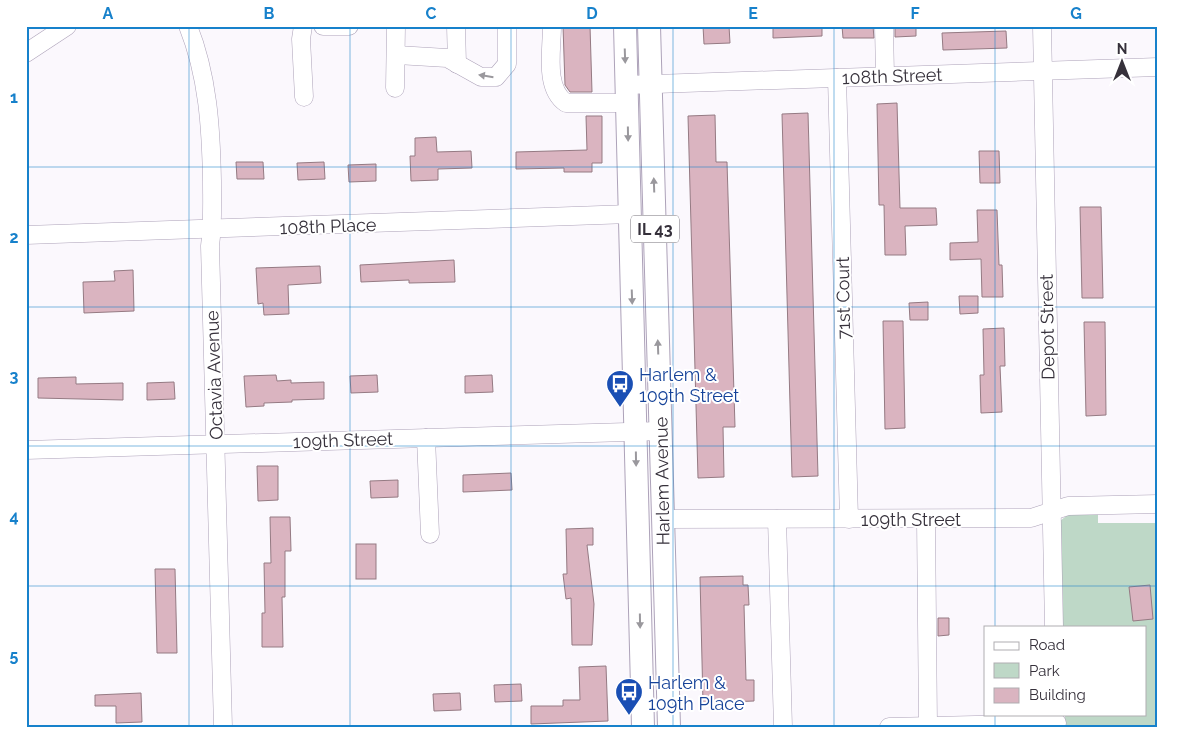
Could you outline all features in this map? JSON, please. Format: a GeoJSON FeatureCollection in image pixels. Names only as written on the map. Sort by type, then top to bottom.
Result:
{"type":"FeatureCollection","features":[{"type":"Feature","properties":{"kind":"main road","name":"Harlem Avenue"},"geometry":{"type":"LineString","coordinates":[[625,26],[643,727]]}},
{"type":"Feature","properties":{"kind":"main road","name":"Harlem Avenue"},"geometry":{"type":"LineString","coordinates":[[649,26],[669,727]]}},
{"type":"Feature","properties":{"kind":"street"},"geometry":{"type":"LineString","coordinates":[[26,53],[67,26]]}},
{"type":"Feature","properties":{"kind":"street","name":"Octavia Avenue"},"geometry":{"type":"LineString","coordinates":[[188,26],[201,64],[207,93],[211,139],[212,230],[210,246],[224,727]]}},
{"type":"Feature","properties":{"kind":"street"},"geometry":{"type":"LineString","coordinates":[[303,26],[301,39],[304,97]]}},
{"type":"Feature","properties":{"kind":"street"},"geometry":{"type":"LineString","coordinates":[[323,26],[349,26]]}},
{"type":"Feature","properties":{"kind":"street"},"geometry":{"type":"LineString","coordinates":[[395,88],[396,26]]}},
{"type":"Feature","properties":{"kind":"street"},"geometry":{"type":"LineString","coordinates":[[456,26],[457,64]]}},
{"type":"Feature","properties":{"kind":"street"},"geometry":{"type":"LineString","coordinates":[[397,55],[447,58],[482,77],[496,78],[508,64],[507,26]]}},
{"type":"Feature","properties":{"kind":"street","name":"108th Street"},"geometry":{"type":"LineString","coordinates":[[552,26],[552,84],[558,98],[566,103],[602,101],[627,94],[651,84],[1158,67]]}},
{"type":"Feature","properties":{"kind":"street"},"geometry":{"type":"LineString","coordinates":[[884,26],[885,76]]}},
{"type":"Feature","properties":{"kind":"street","name":"Depot Street"},"geometry":{"type":"LineString","coordinates":[[1042,26],[1050,511],[1054,626]]}},
{"type":"Feature","properties":{"kind":"street","name":"71st Court"},"geometry":{"type":"LineString","coordinates":[[837,78],[849,519]]}},
{"type":"Feature","properties":{"kind":"street","name":"108th Place"},"geometry":{"type":"LineString","coordinates":[[26,235],[630,214]]}},
{"type":"Feature","properties":{"kind":"street","name":"109th Street"},"geometry":{"type":"LineString","coordinates":[[26,450],[661,431]]}},
{"type":"Feature","properties":{"kind":"street"},"geometry":{"type":"LineString","coordinates":[[426,438],[430,534]]}},
{"type":"Feature","properties":{"kind":"street","name":"109th Street"},"geometry":{"type":"LineString","coordinates":[[662,519],[1031,518],[1068,506],[1158,504]]}},
{"type":"Feature","properties":{"kind":"street"},"geometry":{"type":"LineString","coordinates":[[777,519],[783,727]]}},
{"type":"Feature","properties":{"kind":"street"},"geometry":{"type":"LineString","coordinates":[[926,519],[928,726]]}},
{"type":"Feature","properties":{"kind":"street"},"geometry":{"type":"LineString","coordinates":[[889,727],[1057,721]]}},
{"type":"Feature","properties":{"kind":"green space"},"geometry":{"type":"Polygon","coordinates":[[[1098,512],[1098,523],[1158,523],[1158,727],[1065,727],[1065,716],[1146,716],[1146,626],[1062,626],[1060,521],[1070,513],[1098,512]]]}},
{"type":"Feature","properties":{"kind":"building"},"geometry":{"type":"Polygon","coordinates":[[[563,26],[590,26],[592,92],[570,92],[565,85],[563,26]]]}},
{"type":"Feature","properties":{"kind":"building"},"geometry":{"type":"Polygon","coordinates":[[[703,26],[729,26],[730,43],[704,44],[703,26]]]}},
{"type":"Feature","properties":{"kind":"building"},"geometry":{"type":"Polygon","coordinates":[[[773,26],[822,26],[822,36],[773,38],[773,26]]]}},
{"type":"Feature","properties":{"kind":"building"},"geometry":{"type":"Polygon","coordinates":[[[842,26],[873,26],[874,38],[843,38],[842,26]]]}},
{"type":"Feature","properties":{"kind":"building"},"geometry":{"type":"Polygon","coordinates":[[[895,26],[916,26],[916,36],[895,37],[895,26]]]}},
{"type":"Feature","properties":{"kind":"building"},"geometry":{"type":"Polygon","coordinates":[[[1006,31],[1007,48],[943,50],[942,33],[1006,31]]]}},
{"type":"Feature","properties":{"kind":"building"},"geometry":{"type":"Polygon","coordinates":[[[897,103],[900,208],[936,208],[937,225],[905,226],[906,255],[885,255],[884,205],[879,205],[877,104],[897,103]]]}},
{"type":"Feature","properties":{"kind":"building"},"geometry":{"type":"Polygon","coordinates":[[[808,113],[818,476],[792,477],[782,114],[808,113]]]}},
{"type":"Feature","properties":{"kind":"building"},"geometry":{"type":"Polygon","coordinates":[[[715,115],[716,162],[727,162],[735,427],[723,427],[724,477],[698,478],[688,116],[715,115]]]}},
{"type":"Feature","properties":{"kind":"building"},"geometry":{"type":"Polygon","coordinates":[[[586,116],[602,116],[602,163],[592,163],[592,172],[564,172],[564,168],[516,169],[516,152],[587,150],[586,116]]]}},
{"type":"Feature","properties":{"kind":"building"},"geometry":{"type":"Polygon","coordinates":[[[436,137],[437,152],[471,151],[472,168],[438,169],[438,180],[411,181],[410,156],[415,156],[415,138],[436,137]]]}},
{"type":"Feature","properties":{"kind":"building"},"geometry":{"type":"Polygon","coordinates":[[[979,151],[999,151],[1000,183],[980,183],[979,151]]]}},
{"type":"Feature","properties":{"kind":"building"},"geometry":{"type":"Polygon","coordinates":[[[236,162],[263,162],[264,179],[237,179],[236,162]]]}},
{"type":"Feature","properties":{"kind":"building"},"geometry":{"type":"Polygon","coordinates":[[[324,162],[325,179],[298,180],[297,163],[324,162]]]}},
{"type":"Feature","properties":{"kind":"building"},"geometry":{"type":"Polygon","coordinates":[[[376,164],[376,181],[349,182],[348,165],[376,164]]]}},
{"type":"Feature","properties":{"kind":"building"},"geometry":{"type":"Polygon","coordinates":[[[1080,207],[1101,207],[1103,298],[1082,298],[1080,207]]]}},
{"type":"Feature","properties":{"kind":"building"},"geometry":{"type":"Polygon","coordinates":[[[977,210],[997,210],[999,265],[1002,265],[1003,297],[982,297],[981,259],[950,260],[950,243],[978,242],[977,210]]]}},
{"type":"Feature","properties":{"kind":"building"},"geometry":{"type":"Polygon","coordinates":[[[454,260],[455,282],[409,283],[409,280],[361,282],[360,265],[454,260]]]}},
{"type":"Feature","properties":{"kind":"building"},"geometry":{"type":"Polygon","coordinates":[[[320,266],[321,283],[288,285],[289,314],[264,315],[263,303],[258,304],[256,268],[320,266]]]}},
{"type":"Feature","properties":{"kind":"building"},"geometry":{"type":"Polygon","coordinates":[[[133,270],[134,311],[84,313],[83,282],[115,281],[114,271],[133,270]]]}},
{"type":"Feature","properties":{"kind":"building"},"geometry":{"type":"Polygon","coordinates":[[[959,296],[978,296],[978,313],[960,314],[959,296]]]}},
{"type":"Feature","properties":{"kind":"building"},"geometry":{"type":"Polygon","coordinates":[[[928,302],[928,320],[910,320],[909,303],[928,302]]]}},
{"type":"Feature","properties":{"kind":"building"},"geometry":{"type":"Polygon","coordinates":[[[883,321],[903,321],[905,428],[885,429],[883,321]]]}},
{"type":"Feature","properties":{"kind":"building"},"geometry":{"type":"Polygon","coordinates":[[[1084,322],[1105,322],[1106,415],[1086,416],[1084,322]]]}},
{"type":"Feature","properties":{"kind":"building"},"geometry":{"type":"Polygon","coordinates":[[[1004,328],[1005,366],[1000,366],[1002,412],[981,413],[980,375],[984,375],[983,329],[1004,328]]]}},
{"type":"Feature","properties":{"kind":"building"},"geometry":{"type":"Polygon","coordinates":[[[276,375],[277,381],[291,380],[291,383],[324,382],[324,399],[292,400],[292,402],[264,403],[264,406],[246,407],[244,376],[276,375]]]}},
{"type":"Feature","properties":{"kind":"building"},"geometry":{"type":"Polygon","coordinates":[[[377,375],[378,392],[351,393],[350,376],[377,375]]]}},
{"type":"Feature","properties":{"kind":"building"},"geometry":{"type":"Polygon","coordinates":[[[492,375],[493,392],[465,393],[465,376],[492,375]]]}},
{"type":"Feature","properties":{"kind":"building"},"geometry":{"type":"Polygon","coordinates":[[[76,377],[76,384],[123,383],[123,400],[38,398],[38,378],[76,377]]]}},
{"type":"Feature","properties":{"kind":"building"},"geometry":{"type":"Polygon","coordinates":[[[174,382],[175,399],[147,400],[147,383],[174,382]]]}},
{"type":"Feature","properties":{"kind":"building"},"geometry":{"type":"Polygon","coordinates":[[[257,466],[278,466],[278,500],[258,501],[257,466]]]}},
{"type":"Feature","properties":{"kind":"building"},"geometry":{"type":"Polygon","coordinates":[[[511,473],[512,490],[463,492],[463,475],[511,473]]]}},
{"type":"Feature","properties":{"kind":"building"},"geometry":{"type":"Polygon","coordinates":[[[398,480],[398,497],[371,498],[370,481],[398,480]]]}},
{"type":"Feature","properties":{"kind":"building"},"geometry":{"type":"Polygon","coordinates":[[[270,517],[290,517],[291,551],[285,551],[285,597],[282,597],[283,647],[262,647],[262,613],[265,613],[264,563],[271,563],[270,517]]]}},
{"type":"Feature","properties":{"kind":"building"},"geometry":{"type":"Polygon","coordinates":[[[593,528],[593,545],[587,545],[594,604],[592,645],[572,645],[571,598],[566,599],[563,574],[567,574],[566,529],[593,528]]]}},
{"type":"Feature","properties":{"kind":"building"},"geometry":{"type":"Polygon","coordinates":[[[356,544],[376,544],[376,579],[356,579],[356,544]]]}},
{"type":"Feature","properties":{"kind":"building"},"geometry":{"type":"Polygon","coordinates":[[[155,569],[175,569],[177,653],[157,653],[155,569]]]}},
{"type":"Feature","properties":{"kind":"building"},"geometry":{"type":"Polygon","coordinates":[[[743,576],[743,585],[748,585],[749,605],[744,605],[746,680],[754,680],[754,701],[703,703],[700,577],[743,576]]]}},
{"type":"Feature","properties":{"kind":"building"},"geometry":{"type":"Polygon","coordinates":[[[1150,585],[1153,619],[1133,621],[1129,587],[1150,585]]]}},
{"type":"Feature","properties":{"kind":"building"},"geometry":{"type":"Polygon","coordinates":[[[938,618],[949,618],[949,635],[938,636],[938,618]]]}},
{"type":"Feature","properties":{"kind":"building"},"geometry":{"type":"Polygon","coordinates":[[[606,666],[608,721],[531,724],[531,706],[563,706],[563,700],[580,700],[579,667],[606,666]]]}},
{"type":"Feature","properties":{"kind":"building"},"geometry":{"type":"Polygon","coordinates":[[[521,684],[522,701],[495,702],[494,685],[521,684]]]}},
{"type":"Feature","properties":{"kind":"building"},"geometry":{"type":"Polygon","coordinates":[[[141,693],[142,722],[116,723],[116,706],[95,706],[95,695],[141,693]]]}},
{"type":"Feature","properties":{"kind":"building"},"geometry":{"type":"Polygon","coordinates":[[[460,693],[461,710],[434,711],[433,694],[460,693]]]}},
{"type":"Feature","properties":{"kind":"place","name":"Harlem & 109th Street"},"geometry":{"type":"Point","coordinates":[620,408]}},
{"type":"Feature","properties":{"kind":"place","name":"Harlem & 109th Place"},"geometry":{"type":"Point","coordinates":[629,716]}}]}
